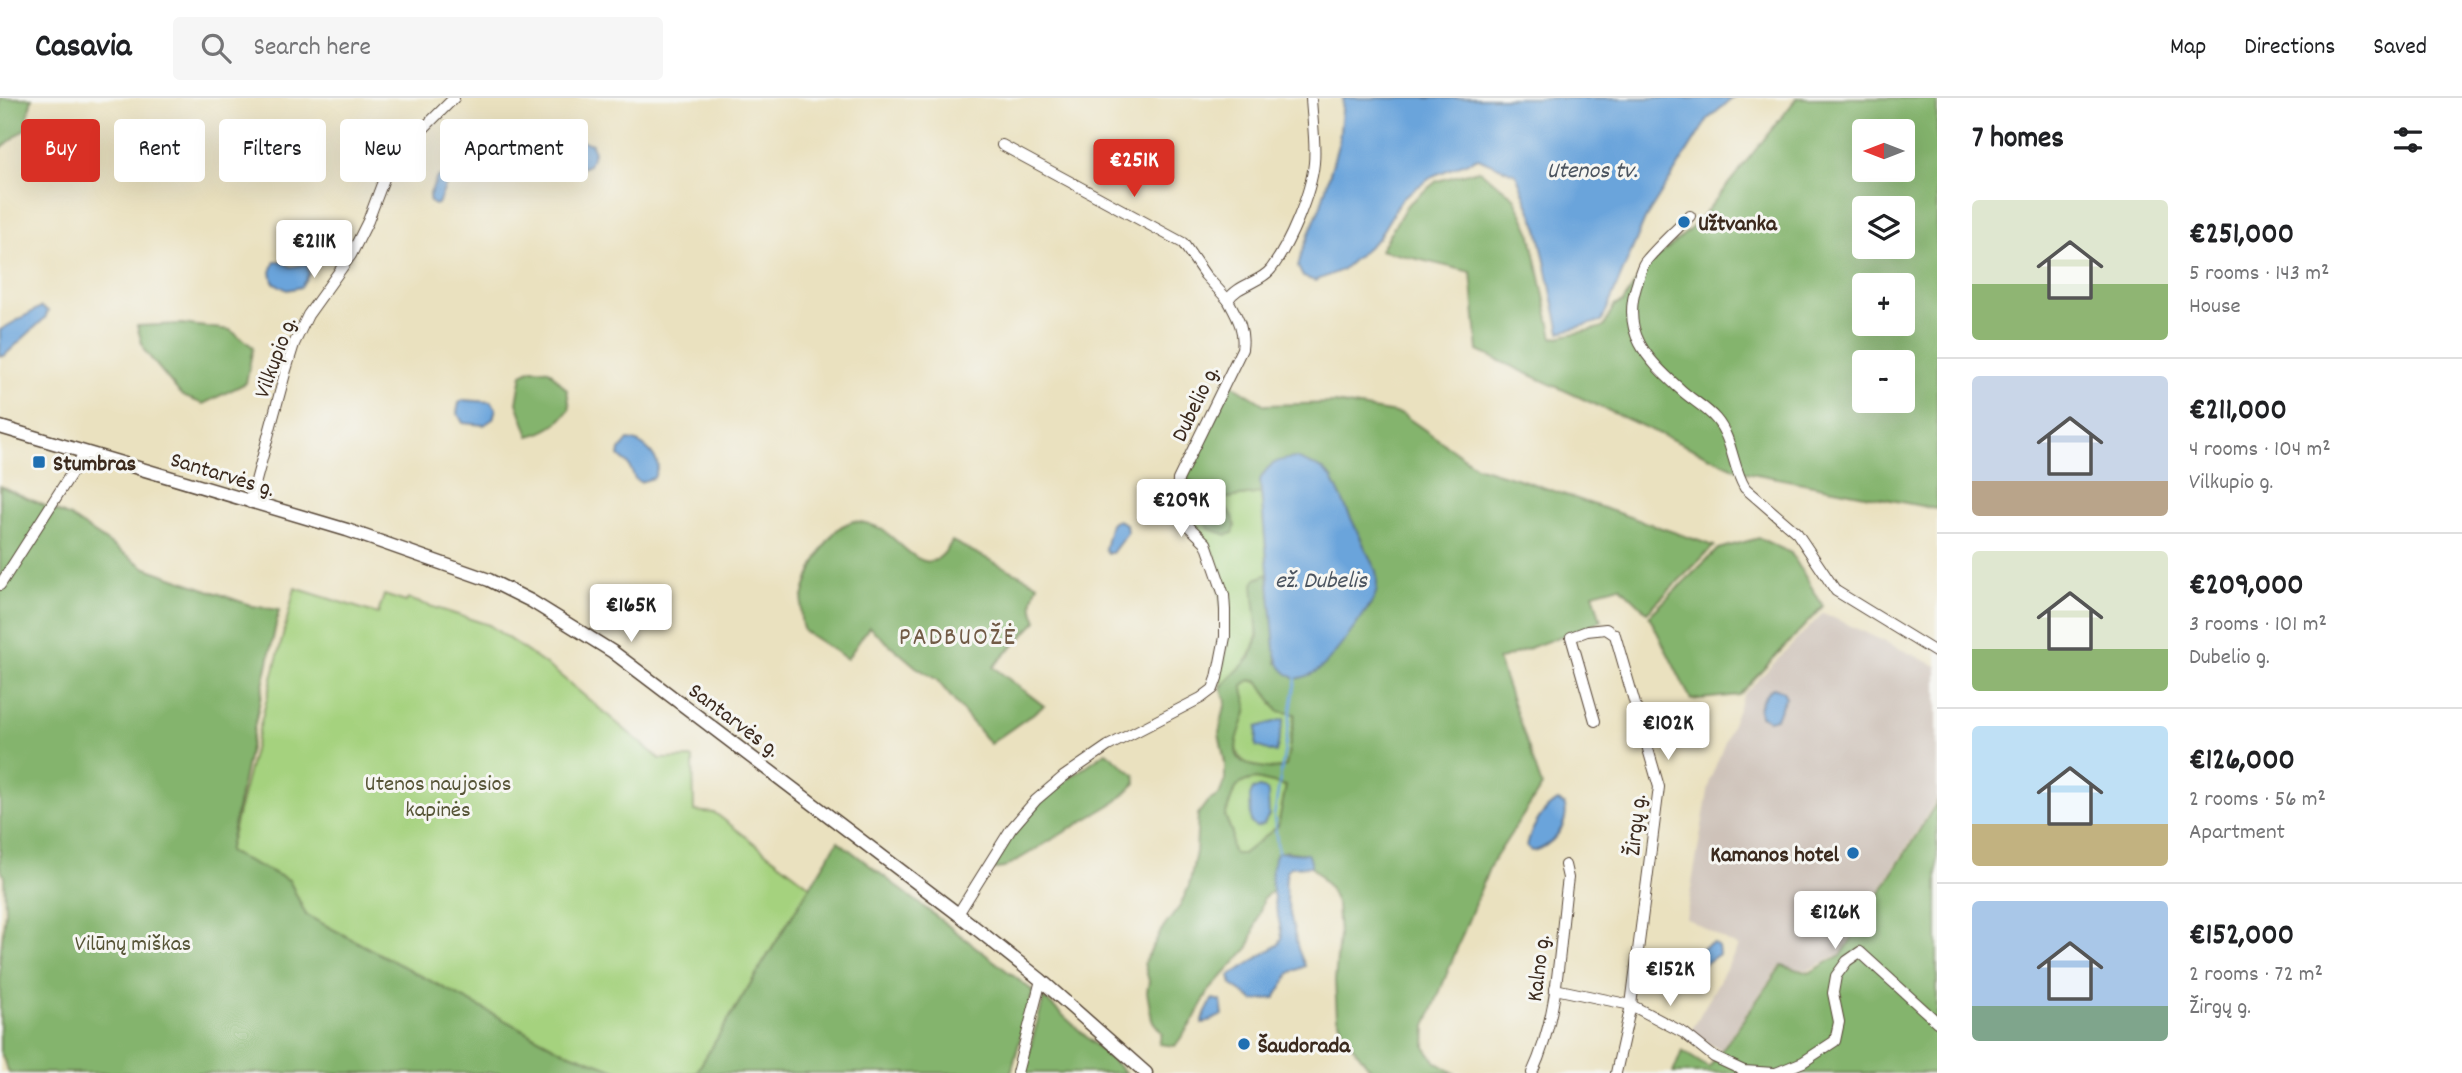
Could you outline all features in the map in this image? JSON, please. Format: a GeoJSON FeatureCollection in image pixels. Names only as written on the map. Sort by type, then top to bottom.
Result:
{"type":"FeatureCollection","features":[{"type":"Feature","properties":{"kind":"main road","name":"Santarvės g."},"geometry":{"type":"LineString","coordinates":[[0,427],[347,530],[489,580],[531,601],[613,652],[958,914],[1041,979],[1146,1073]]}},
{"type":"Feature","properties":{"kind":"street","name":"Vilkupio g."},"geometry":{"type":"LineString","coordinates":[[250,503],[286,370],[308,315],[351,255],[368,221],[385,176],[405,147],[454,98]]}},
{"type":"Feature","properties":{"kind":"street"},"geometry":{"type":"LineString","coordinates":[[1227,300],[1241,287],[1269,272],[1282,252],[1309,190],[1314,162],[1311,98]]}},
{"type":"Feature","properties":{"kind":"street","name":"Dubelio g."},"geometry":{"type":"LineString","coordinates":[[958,914],[1011,829],[1036,800],[1063,777],[1108,746],[1179,708],[1192,704],[1213,689],[1225,636],[1224,595],[1206,543],[1180,518],[1176,506],[1178,480],[1242,349],[1244,337],[1241,324],[1227,300],[1205,275],[1183,243],[1002,145]]}},
{"type":"Feature","properties":{"kind":"street"},"geometry":{"type":"LineString","coordinates":[[1690,216],[1643,265],[1630,314],[1634,334],[1642,348],[1679,389],[1716,419],[1729,442],[1745,488],[1797,533],[1836,591],[1937,653]]}},
{"type":"Feature","properties":{"kind":"street"},"geometry":{"type":"LineString","coordinates":[[0,585],[85,453]]}},
{"type":"Feature","properties":{"kind":"street","name":"Žirgų g."},"geometry":{"type":"LineString","coordinates":[[1595,721],[1571,637],[1587,631],[1606,629],[1615,635],[1659,787],[1631,1005],[1616,1073]]}},
{"type":"Feature","properties":{"kind":"street","name":"Kalno g."},"geometry":{"type":"LineString","coordinates":[[1532,1073],[1545,1047],[1555,989],[1568,878],[1565,865]]}},
{"type":"Feature","properties":{"kind":"street"},"geometry":{"type":"LineString","coordinates":[[1555,989],[1631,1005],[1684,1033],[1714,1057],[1744,1071],[1775,1073],[1803,1062],[1835,1041],[1839,1022],[1832,993],[1836,976],[1847,961],[1860,952],[1937,1022]]}},
{"type":"Feature","properties":{"kind":"street"},"geometry":{"type":"LineString","coordinates":[[1017,1073],[1041,979]]}},
{"type":"Feature","properties":{"kind":"shaded area"},"geometry":{"type":"Polygon","coordinates":[[[1823,613],[1937,666],[1937,798],[1841,953],[1808,970],[1780,965],[1720,1050],[1690,1033],[1738,947],[1686,918],[1710,780],[1744,694],[1823,613]]]}},
{"type":"Feature","properties":{"kind":"green space"},"geometry":{"type":"Polygon","coordinates":[[[0,98],[32,98],[27,119],[21,119],[21,132],[0,149],[0,98]]]}},
{"type":"Feature","properties":{"kind":"green space"},"geometry":{"type":"Polygon","coordinates":[[[1797,98],[1937,98],[1937,509],[1741,471],[1478,351],[1471,272],[1380,250],[1407,205],[1437,181],[1479,170],[1514,197],[1530,231],[1553,338],[1604,327],[1614,306],[1623,302],[1645,268],[1697,223],[1797,98]]]}},
{"type":"Feature","properties":{"kind":"green space"},"geometry":{"type":"Polygon","coordinates":[[[182,324],[230,330],[253,347],[246,383],[203,404],[182,396],[144,350],[137,326],[182,324]]]}},
{"type":"Feature","properties":{"kind":"green space"},"geometry":{"type":"Polygon","coordinates":[[[532,369],[549,370],[567,390],[570,408],[562,419],[552,426],[529,436],[517,403],[522,374],[532,369]]]}},
{"type":"Feature","properties":{"kind":"green space"},"geometry":{"type":"Polygon","coordinates":[[[1230,383],[1265,405],[1335,403],[1402,414],[1476,466],[1714,546],[1647,612],[1620,586],[1593,593],[1601,621],[1498,660],[1542,786],[1490,866],[1426,1026],[1425,1047],[1436,1062],[1454,1073],[1374,1073],[1347,1039],[1337,1017],[1337,905],[1329,887],[1311,866],[1306,854],[1285,851],[1272,867],[1273,891],[1264,897],[1249,947],[1208,992],[1193,1021],[1175,1046],[1159,1044],[1162,1033],[1152,1020],[1147,992],[1149,981],[1144,963],[1161,931],[1180,906],[1189,886],[1196,852],[1198,814],[1207,802],[1219,795],[1225,780],[1225,763],[1219,733],[1226,701],[1221,687],[1250,658],[1258,638],[1253,584],[1256,579],[1268,574],[1277,663],[1369,608],[1376,581],[1376,571],[1332,478],[1321,468],[1260,480],[1261,493],[1220,499],[1220,504],[1233,516],[1235,526],[1233,533],[1227,535],[1210,529],[1203,520],[1196,486],[1183,475],[1230,383]],[[1250,680],[1243,685],[1247,706],[1237,740],[1238,757],[1254,766],[1282,768],[1286,766],[1295,714],[1278,711],[1259,682],[1250,680]],[[1256,779],[1238,786],[1225,816],[1232,833],[1231,846],[1234,854],[1243,854],[1278,826],[1286,786],[1256,779]]]}},
{"type":"Feature","properties":{"kind":"green space"},"geometry":{"type":"Polygon","coordinates":[[[1183,475],[1196,486],[1199,504],[1229,511],[1220,504],[1220,499],[1261,493],[1268,574],[1256,579],[1255,584],[1257,638],[1244,665],[1221,687],[1227,646],[1214,553],[1181,512],[1183,475]]]}},
{"type":"Feature","properties":{"kind":"green space","name":"Vilūnų miškas"},"geometry":{"type":"Polygon","coordinates":[[[0,486],[70,517],[146,568],[253,606],[279,610],[228,852],[289,880],[306,915],[559,1049],[624,1073],[9,1073],[0,1051],[0,959],[5,911],[4,877],[0,867],[0,486]]]}},
{"type":"Feature","properties":{"kind":"green space"},"geometry":{"type":"Polygon","coordinates":[[[853,521],[880,529],[919,559],[935,560],[944,554],[952,541],[1038,584],[1033,602],[1037,621],[993,667],[1044,706],[990,744],[937,680],[916,667],[869,627],[847,659],[804,631],[801,607],[815,563],[838,529],[853,521]]]}},
{"type":"Feature","properties":{"kind":"green space"},"geometry":{"type":"Polygon","coordinates":[[[1759,538],[1791,553],[1823,606],[1739,695],[1691,700],[1649,616],[1718,549],[1759,538]]]}},
{"type":"Feature","properties":{"kind":"green space","name":"Utenos naujosios kapinės"},"geometry":{"type":"Polygon","coordinates":[[[295,588],[378,614],[384,595],[406,602],[408,599],[489,625],[556,672],[660,759],[693,758],[694,811],[715,813],[810,886],[696,1073],[624,1073],[559,1049],[306,915],[289,880],[228,852],[295,588]]]}},
{"type":"Feature","properties":{"kind":"green space"},"geometry":{"type":"Polygon","coordinates":[[[1250,680],[1262,686],[1273,705],[1295,713],[1286,766],[1282,768],[1270,769],[1248,764],[1237,752],[1237,736],[1247,709],[1242,694],[1243,685],[1250,680]]]}},
{"type":"Feature","properties":{"kind":"green space"},"geometry":{"type":"Polygon","coordinates":[[[1106,752],[1135,775],[1136,783],[1117,801],[1004,868],[988,870],[1014,830],[1043,797],[1106,752]]]}},
{"type":"Feature","properties":{"kind":"green space"},"geometry":{"type":"Polygon","coordinates":[[[1256,779],[1286,786],[1278,826],[1243,854],[1234,854],[1231,846],[1232,833],[1225,816],[1238,786],[1256,779]]]}},
{"type":"Feature","properties":{"kind":"green space"},"geometry":{"type":"Polygon","coordinates":[[[1937,802],[1937,1073],[1673,1073],[1682,1051],[1709,1068],[1782,965],[1809,973],[1842,954],[1937,802]]]}},
{"type":"Feature","properties":{"kind":"green space"},"geometry":{"type":"Polygon","coordinates":[[[838,841],[1033,991],[1011,1073],[696,1073],[838,841]]]}},
{"type":"Feature","properties":{"kind":"green space"},"geometry":{"type":"Polygon","coordinates":[[[1044,998],[1126,1073],[1023,1073],[1044,998]]]}},
{"type":"Feature","properties":{"kind":"water","name":"Utenos tv."},"geometry":{"type":"Polygon","coordinates":[[[1343,98],[1733,98],[1708,119],[1645,219],[1602,321],[1560,332],[1538,229],[1516,174],[1478,158],[1435,175],[1403,197],[1378,238],[1342,270],[1315,281],[1303,277],[1298,267],[1321,205],[1339,141],[1343,98]]]}},
{"type":"Feature","properties":{"kind":"water"},"geometry":{"type":"Polygon","coordinates":[[[588,143],[592,144],[594,153],[589,165],[588,143]]]}},
{"type":"Feature","properties":{"kind":"water"},"geometry":{"type":"Polygon","coordinates":[[[440,176],[440,182],[447,183],[438,204],[435,205],[430,202],[429,196],[437,177],[440,176]]]}},
{"type":"Feature","properties":{"kind":"water"},"geometry":{"type":"Polygon","coordinates":[[[275,261],[291,267],[307,264],[309,274],[301,287],[287,290],[273,282],[271,272],[275,261]]]}},
{"type":"Feature","properties":{"kind":"water"},"geometry":{"type":"Polygon","coordinates":[[[41,307],[48,311],[45,318],[4,356],[0,356],[0,330],[41,307]]]}},
{"type":"Feature","properties":{"kind":"water"},"geometry":{"type":"Polygon","coordinates":[[[463,400],[491,402],[496,408],[493,419],[484,425],[463,423],[457,412],[459,403],[463,400]]]}},
{"type":"Feature","properties":{"kind":"water"},"geometry":{"type":"Polygon","coordinates":[[[628,440],[643,445],[654,457],[658,466],[654,478],[640,482],[635,479],[629,465],[619,456],[628,440]]]}},
{"type":"Feature","properties":{"kind":"water","name":"ež. Dubelis"},"geometry":{"type":"Polygon","coordinates":[[[1296,458],[1321,468],[1332,478],[1376,571],[1377,585],[1376,593],[1367,609],[1334,654],[1318,670],[1296,679],[1281,667],[1275,649],[1260,480],[1275,463],[1296,458]]]}},
{"type":"Feature","properties":{"kind":"water"},"geometry":{"type":"Polygon","coordinates":[[[1118,520],[1126,524],[1127,533],[1112,553],[1108,553],[1105,549],[1111,523],[1118,520]]]}},
{"type":"Feature","properties":{"kind":"water"},"geometry":{"type":"Polygon","coordinates":[[[1773,688],[1783,691],[1786,697],[1776,718],[1769,720],[1760,716],[1759,708],[1764,697],[1773,688]]]}},
{"type":"Feature","properties":{"kind":"water"},"geometry":{"type":"Polygon","coordinates":[[[1284,719],[1276,753],[1256,746],[1257,727],[1284,719]]]}},
{"type":"Feature","properties":{"kind":"water"},"geometry":{"type":"Polygon","coordinates":[[[1253,789],[1267,790],[1269,815],[1264,824],[1256,827],[1251,823],[1250,796],[1253,789]]]}},
{"type":"Feature","properties":{"kind":"water"},"geometry":{"type":"Polygon","coordinates":[[[1558,801],[1564,804],[1566,811],[1562,827],[1546,846],[1531,851],[1527,846],[1534,827],[1547,808],[1558,801]]]}},
{"type":"Feature","properties":{"kind":"water"},"geometry":{"type":"Polygon","coordinates":[[[1278,852],[1307,854],[1311,861],[1311,866],[1291,867],[1287,870],[1285,885],[1298,949],[1305,966],[1290,973],[1275,998],[1254,1001],[1232,985],[1230,976],[1279,944],[1282,938],[1272,883],[1273,862],[1278,852]]]}},
{"type":"Feature","properties":{"kind":"water"},"geometry":{"type":"Polygon","coordinates":[[[1713,943],[1718,946],[1719,954],[1700,967],[1694,966],[1695,953],[1713,943]]]}},
{"type":"Feature","properties":{"kind":"water"},"geometry":{"type":"Polygon","coordinates":[[[1213,999],[1221,1001],[1223,1015],[1202,1024],[1202,1020],[1213,999]]]}},
{"type":"Feature","properties":{"kind":"waterway"},"geometry":{"type":"LineString","coordinates":[[1278,852],[1274,816],[1296,679]]}},
{"type":"Feature","properties":{"kind":"place","name":"Užtvanka"},"geometry":{"type":"Point","coordinates":[1684,222]}},
{"type":"Feature","properties":{"kind":"place","name":"Stumbras"},"geometry":{"type":"Point","coordinates":[39,462]}},
{"type":"Feature","properties":{"kind":"place","name":"Kamanos hotel"},"geometry":{"type":"Point","coordinates":[1853,853]}},
{"type":"Feature","properties":{"kind":"place","name":"Šaudorada"},"geometry":{"type":"Point","coordinates":[1244,1044]}},
{"type":"Feature","properties":{"kind":"district","name":"PADBUOŽĖ"},"geometry":{"type":"Point","coordinates":[958,635]}}]}
